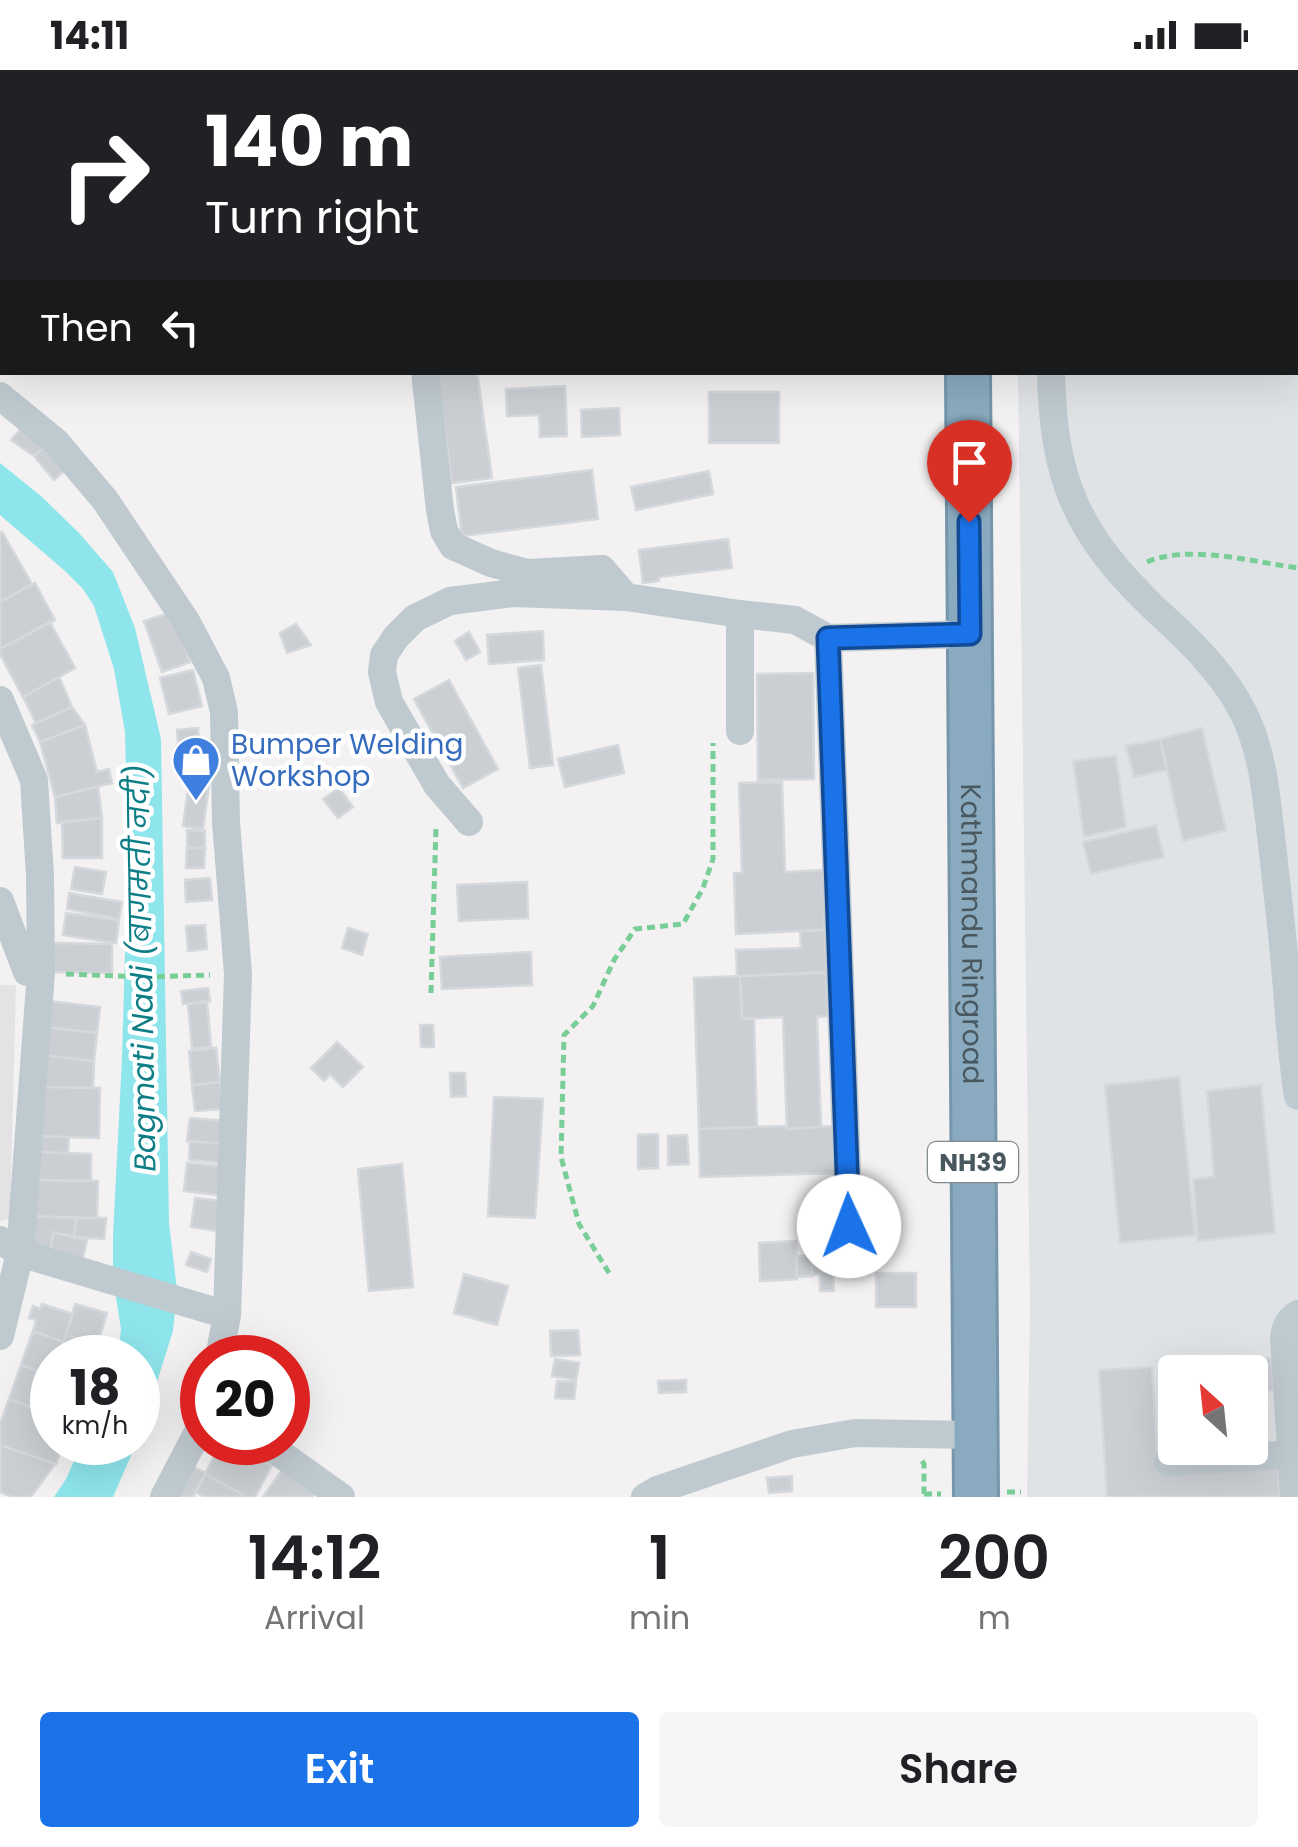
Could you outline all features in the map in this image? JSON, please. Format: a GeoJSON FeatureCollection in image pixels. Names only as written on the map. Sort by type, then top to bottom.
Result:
{"type":"FeatureCollection","features":[{"type":"Feature","properties":{"kind":"highway","name":"Kathmandu Ringroad"},"geometry":{"type":"LineString","coordinates":[[968,375],[976,1497]]}},
{"type":"Feature","properties":{"kind":"street"},"geometry":{"type":"LineString","coordinates":[[425,375],[440,510],[444,531],[453,546],[491,563],[528,573],[602,569],[626,597]]}},
{"type":"Feature","properties":{"kind":"street"},"geometry":{"type":"LineString","coordinates":[[1050,375],[1058,454],[1079,516],[1100,550],[1128,583],[1186,637],[1222,679],[1243,712],[1259,753],[1298,1096]]}},
{"type":"Feature","properties":{"kind":"street"},"geometry":{"type":"LineString","coordinates":[[0,396],[56,442],[105,500],[186,621],[216,678],[224,712],[226,822],[238,974],[228,1315],[224,1335]]}},
{"type":"Feature","properties":{"kind":"street"},"geometry":{"type":"LineString","coordinates":[[468,822],[437,785],[389,702],[382,672],[384,656],[396,637],[415,618],[450,602],[513,592],[626,597],[795,620],[828,638],[970,634]]}},
{"type":"Feature","properties":{"kind":"street"},"geometry":{"type":"LineString","coordinates":[[740,614],[740,730]]}},
{"type":"Feature","properties":{"kind":"street"},"geometry":{"type":"LineString","coordinates":[[828,638],[849,1226]]}},
{"type":"Feature","properties":{"kind":"street"},"geometry":{"type":"LineString","coordinates":[[0,700],[34,780],[40,876],[0,1336]]}},
{"type":"Feature","properties":{"kind":"street"},"geometry":{"type":"LineString","coordinates":[[0,901],[30,973]]}},
{"type":"Feature","properties":{"kind":"street"},"geometry":{"type":"LineString","coordinates":[[10,1247],[228,1315]]}},
{"type":"Feature","properties":{"kind":"street"},"geometry":{"type":"LineString","coordinates":[[1294,1497],[1284,1336],[1290,1319],[1298,1314]]}},
{"type":"Feature","properties":{"kind":"street"},"geometry":{"type":"LineString","coordinates":[[645,1497],[792,1444],[856,1432],[975,1435]]}},
{"type":"Feature","properties":{"kind":"street"},"geometry":{"type":"LineString","coordinates":[[1268,1456],[1292,1454]]}},
{"type":"Feature","properties":{"kind":"street"},"geometry":{"type":"LineString","coordinates":[[164,1497],[181,1465]]}},
{"type":"Feature","properties":{"kind":"street"},"geometry":{"type":"LineString","coordinates":[[296,1465],[341,1497]]}},
{"type":"Feature","properties":{"kind":"path"},"geometry":{"type":"LineString","coordinates":[[1128,583],[1149,560],[1169,556],[1203,554],[1298,568]]}},
{"type":"Feature","properties":{"kind":"path"},"geometry":{"type":"LineString","coordinates":[[609,1273],[578,1224],[561,1157],[564,1035],[593,1006],[614,960],[635,929],[683,924],[703,888],[713,859],[714,732],[740,730]]}},
{"type":"Feature","properties":{"kind":"path"},"geometry":{"type":"LineString","coordinates":[[431,993],[437,785]]}},
{"type":"Feature","properties":{"kind":"path"},"geometry":{"type":"LineString","coordinates":[[30,973],[146,977],[238,974]]}},
{"type":"Feature","properties":{"kind":"shaded area"},"geometry":{"type":"Polygon","coordinates":[[[1018,375],[1298,375],[1298,1497],[1027,1497],[1030,1306],[1018,375]]]}},
{"type":"Feature","properties":{"kind":"shaded area"},"geometry":{"type":"Polygon","coordinates":[[[0,985],[16,985],[10,1218],[0,1222],[0,985]]]}},
{"type":"Feature","properties":{"kind":"water","name":"Bagmati Nadi (बागमती नदी)"},"geometry":{"type":"Polygon","coordinates":[[[0,463],[42,497],[113,572],[135,628],[161,739],[169,1223],[177,1290],[173,1331],[160,1372],[160,1335],[120,1335],[113,1278],[128,848],[125,732],[114,669],[94,606],[83,589],[0,515],[0,463]]]}},
{"type":"Feature","properties":{"kind":"water"},"geometry":{"type":"Polygon","coordinates":[[[72,1465],[127,1465],[113,1497],[54,1497],[72,1465]]]}},
{"type":"Feature","properties":{"kind":"building"},"geometry":{"type":"Polygon","coordinates":[[[437,375],[477,375],[492,478],[452,483],[437,375]]]}},
{"type":"Feature","properties":{"kind":"building"},"geometry":{"type":"Polygon","coordinates":[[[565,386],[567,436],[540,437],[539,415],[507,416],[506,389],[565,386]]]}},
{"type":"Feature","properties":{"kind":"building"},"geometry":{"type":"Polygon","coordinates":[[[709,392],[779,392],[779,443],[709,443],[709,392]]]}},
{"type":"Feature","properties":{"kind":"building"},"geometry":{"type":"Polygon","coordinates":[[[619,408],[620,435],[582,437],[581,410],[619,408]]]}},
{"type":"Feature","properties":{"kind":"building"},"geometry":{"type":"Polygon","coordinates":[[[26,423],[49,444],[34,456],[11,440],[26,423]]]}},
{"type":"Feature","properties":{"kind":"building"},"geometry":{"type":"Polygon","coordinates":[[[49,444],[69,467],[54,480],[34,456],[49,444]]]}},
{"type":"Feature","properties":{"kind":"building"},"geometry":{"type":"Polygon","coordinates":[[[592,470],[598,519],[462,536],[456,487],[592,470]]]}},
{"type":"Feature","properties":{"kind":"building"},"geometry":{"type":"Polygon","coordinates":[[[709,471],[713,494],[636,510],[631,487],[709,471]]]}},
{"type":"Feature","properties":{"kind":"building"},"geometry":{"type":"Polygon","coordinates":[[[0,533],[32,584],[0,602],[0,533]]]}},
{"type":"Feature","properties":{"kind":"building"},"geometry":{"type":"Polygon","coordinates":[[[728,539],[732,568],[659,577],[659,581],[643,583],[639,550],[728,539]]]}},
{"type":"Feature","properties":{"kind":"building"},"geometry":{"type":"Polygon","coordinates":[[[35,583],[55,620],[0,649],[0,602],[35,583]]]}},
{"type":"Feature","properties":{"kind":"building"},"geometry":{"type":"Polygon","coordinates":[[[173,612],[190,662],[162,672],[144,621],[173,612]]]}},
{"type":"Feature","properties":{"kind":"building"},"geometry":{"type":"Polygon","coordinates":[[[50,622],[75,668],[23,697],[0,649],[50,622]]]}},
{"type":"Feature","properties":{"kind":"building"},"geometry":{"type":"Polygon","coordinates":[[[296,624],[311,645],[287,653],[280,633],[296,624]]]}},
{"type":"Feature","properties":{"kind":"building"},"geometry":{"type":"Polygon","coordinates":[[[543,631],[544,660],[489,664],[487,635],[543,631]]]}},
{"type":"Feature","properties":{"kind":"building"},"geometry":{"type":"Polygon","coordinates":[[[469,632],[480,652],[466,660],[455,641],[469,632]]]}},
{"type":"Feature","properties":{"kind":"building"},"geometry":{"type":"Polygon","coordinates":[[[541,665],[553,765],[530,768],[518,668],[541,665]]]}},
{"type":"Feature","properties":{"kind":"building"},"geometry":{"type":"Polygon","coordinates":[[[193,670],[202,706],[169,714],[160,678],[193,670]]]}},
{"type":"Feature","properties":{"kind":"building"},"geometry":{"type":"Polygon","coordinates":[[[813,673],[814,779],[758,780],[757,674],[813,673]]]}},
{"type":"Feature","properties":{"kind":"building"},"geometry":{"type":"Polygon","coordinates":[[[59,677],[72,707],[36,723],[23,697],[59,677]]]}},
{"type":"Feature","properties":{"kind":"building"},"geometry":{"type":"Polygon","coordinates":[[[449,680],[498,769],[463,788],[414,699],[449,680]]]}},
{"type":"Feature","properties":{"kind":"building"},"geometry":{"type":"Polygon","coordinates":[[[72,707],[85,725],[40,742],[32,725],[72,707]]]}},
{"type":"Feature","properties":{"kind":"building"},"geometry":{"type":"Polygon","coordinates":[[[85,725],[97,772],[109,769],[112,783],[55,797],[40,742],[85,725]]]}},
{"type":"Feature","properties":{"kind":"building"},"geometry":{"type":"Polygon","coordinates":[[[198,728],[201,765],[180,767],[177,730],[198,728]]]}},
{"type":"Feature","properties":{"kind":"building"},"geometry":{"type":"Polygon","coordinates":[[[1202,728],[1226,830],[1183,841],[1160,739],[1202,728]]]}},
{"type":"Feature","properties":{"kind":"building"},"geometry":{"type":"Polygon","coordinates":[[[1160,739],[1167,770],[1134,777],[1126,746],[1160,739]]]}},
{"type":"Feature","properties":{"kind":"building"},"geometry":{"type":"Polygon","coordinates":[[[618,745],[624,773],[565,787],[558,759],[618,745]]]}},
{"type":"Feature","properties":{"kind":"building"},"geometry":{"type":"Polygon","coordinates":[[[1116,756],[1126,827],[1084,837],[1073,761],[1116,756]]]}},
{"type":"Feature","properties":{"kind":"building","name":"Bumper Welding Workshop"},"geometry":{"type":"Polygon","coordinates":[[[190,774],[210,777],[203,829],[183,826],[190,774]]]}},
{"type":"Feature","properties":{"kind":"building"},"geometry":{"type":"Polygon","coordinates":[[[782,782],[785,872],[823,870],[825,930],[736,934],[734,873],[742,873],[739,783],[782,782]]]}},
{"type":"Feature","properties":{"kind":"building"},"geometry":{"type":"Polygon","coordinates":[[[98,786],[102,818],[57,823],[55,797],[98,786]]]}},
{"type":"Feature","properties":{"kind":"building"},"geometry":{"type":"Polygon","coordinates":[[[339,788],[353,807],[338,818],[323,799],[339,788]]]}},
{"type":"Feature","properties":{"kind":"building"},"geometry":{"type":"Polygon","coordinates":[[[102,818],[102,858],[63,858],[62,822],[102,818]]]}},
{"type":"Feature","properties":{"kind":"building"},"geometry":{"type":"Polygon","coordinates":[[[1156,825],[1164,857],[1091,874],[1083,842],[1156,825]]]}},
{"type":"Feature","properties":{"kind":"building"},"geometry":{"type":"Polygon","coordinates":[[[187,830],[205,831],[205,848],[187,848],[187,830]]]}},
{"type":"Feature","properties":{"kind":"building"},"geometry":{"type":"Polygon","coordinates":[[[187,848],[205,848],[204,868],[186,868],[187,848]]]}},
{"type":"Feature","properties":{"kind":"building"},"geometry":{"type":"Polygon","coordinates":[[[75,867],[106,872],[102,894],[71,889],[75,867]]]}},
{"type":"Feature","properties":{"kind":"building"},"geometry":{"type":"Polygon","coordinates":[[[210,878],[212,900],[186,902],[185,880],[210,878]]]}},
{"type":"Feature","properties":{"kind":"building"},"geometry":{"type":"Polygon","coordinates":[[[527,882],[528,918],[459,921],[457,885],[527,882]]]}},
{"type":"Feature","properties":{"kind":"building"},"geometry":{"type":"Polygon","coordinates":[[[69,893],[122,902],[119,919],[67,909],[69,893]]]}},
{"type":"Feature","properties":{"kind":"building"},"geometry":{"type":"Polygon","coordinates":[[[66,913],[119,920],[116,943],[63,935],[66,913]]]}},
{"type":"Feature","properties":{"kind":"building"},"geometry":{"type":"Polygon","coordinates":[[[205,925],[207,949],[188,951],[186,926],[205,925]]]}},
{"type":"Feature","properties":{"kind":"building"},"geometry":{"type":"Polygon","coordinates":[[[348,928],[368,934],[362,955],[342,948],[348,928]]]}},
{"type":"Feature","properties":{"kind":"building"},"geometry":{"type":"Polygon","coordinates":[[[825,930],[826,972],[737,976],[736,950],[801,948],[800,931],[825,930]]]}},
{"type":"Feature","properties":{"kind":"building"},"geometry":{"type":"Polygon","coordinates":[[[49,943],[112,944],[112,973],[49,972],[49,943]]]}},
{"type":"Feature","properties":{"kind":"building"},"geometry":{"type":"Polygon","coordinates":[[[531,952],[532,985],[442,989],[440,957],[531,952]]]}},
{"type":"Feature","properties":{"kind":"building"},"geometry":{"type":"Polygon","coordinates":[[[826,973],[828,1016],[817,1017],[821,1127],[787,1129],[783,1017],[742,1019],[740,976],[826,973]]]}},
{"type":"Feature","properties":{"kind":"building"},"geometry":{"type":"Polygon","coordinates":[[[740,976],[742,1019],[754,1018],[757,1127],[699,1129],[694,978],[740,976]]]}},
{"type":"Feature","properties":{"kind":"building"},"geometry":{"type":"Polygon","coordinates":[[[208,988],[210,1001],[183,1004],[181,991],[208,988]]]}},
{"type":"Feature","properties":{"kind":"building"},"geometry":{"type":"Polygon","coordinates":[[[49,1001],[100,1007],[97,1033],[46,1027],[49,1001]]]}},
{"type":"Feature","properties":{"kind":"building"},"geometry":{"type":"Polygon","coordinates":[[[207,1002],[211,1047],[192,1049],[188,1004],[207,1002]]]}},
{"type":"Feature","properties":{"kind":"building"},"geometry":{"type":"Polygon","coordinates":[[[420,1025],[433,1025],[434,1047],[421,1047],[420,1025]]]}},
{"type":"Feature","properties":{"kind":"building"},"geometry":{"type":"Polygon","coordinates":[[[46,1027],[97,1033],[94,1061],[43,1055],[46,1027]]]}},
{"type":"Feature","properties":{"kind":"building"},"geometry":{"type":"Polygon","coordinates":[[[337,1042],[363,1067],[343,1087],[330,1074],[324,1081],[311,1068],[337,1042]]]}},
{"type":"Feature","properties":{"kind":"building"},"geometry":{"type":"Polygon","coordinates":[[[216,1048],[220,1082],[192,1085],[189,1051],[216,1048]]]}},
{"type":"Feature","properties":{"kind":"building"},"geometry":{"type":"Polygon","coordinates":[[[43,1055],[94,1061],[93,1088],[41,1087],[43,1055]]]}},
{"type":"Feature","properties":{"kind":"building"},"geometry":{"type":"Polygon","coordinates":[[[450,1073],[465,1073],[466,1096],[451,1097],[450,1073]]]}},
{"type":"Feature","properties":{"kind":"building"},"geometry":{"type":"Polygon","coordinates":[[[1179,1077],[1195,1235],[1120,1243],[1105,1085],[1179,1077]]]}},
{"type":"Feature","properties":{"kind":"building"},"geometry":{"type":"Polygon","coordinates":[[[220,1082],[223,1109],[195,1111],[192,1085],[220,1082]]]}},
{"type":"Feature","properties":{"kind":"building"},"geometry":{"type":"Polygon","coordinates":[[[1261,1085],[1275,1233],[1198,1241],[1193,1179],[1214,1177],[1207,1091],[1261,1085]]]}},
{"type":"Feature","properties":{"kind":"building"},"geometry":{"type":"Polygon","coordinates":[[[41,1087],[100,1088],[99,1138],[35,1136],[41,1087]]]}},
{"type":"Feature","properties":{"kind":"building"},"geometry":{"type":"Polygon","coordinates":[[[494,1097],[543,1099],[535,1218],[488,1216],[494,1097]]]}},
{"type":"Feature","properties":{"kind":"building"},"geometry":{"type":"Polygon","coordinates":[[[190,1118],[225,1121],[223,1144],[187,1141],[190,1118]]]}},
{"type":"Feature","properties":{"kind":"building"},"geometry":{"type":"Polygon","coordinates":[[[833,1126],[834,1173],[700,1177],[699,1129],[833,1126]]]}},
{"type":"Feature","properties":{"kind":"building"},"geometry":{"type":"Polygon","coordinates":[[[658,1134],[658,1168],[638,1169],[638,1135],[658,1134]]]}},
{"type":"Feature","properties":{"kind":"building"},"geometry":{"type":"Polygon","coordinates":[[[687,1135],[689,1164],[668,1165],[668,1136],[687,1135]]]}},
{"type":"Feature","properties":{"kind":"building"},"geometry":{"type":"Polygon","coordinates":[[[35,1136],[69,1137],[68,1153],[34,1152],[35,1136]]]}},
{"type":"Feature","properties":{"kind":"building"},"geometry":{"type":"Polygon","coordinates":[[[190,1141],[223,1144],[222,1163],[189,1160],[190,1141]]]}},
{"type":"Feature","properties":{"kind":"building"},"geometry":{"type":"Polygon","coordinates":[[[34,1152],[91,1154],[91,1181],[29,1180],[34,1152]]]}},
{"type":"Feature","properties":{"kind":"building"},"geometry":{"type":"Polygon","coordinates":[[[187,1163],[230,1167],[227,1196],[184,1191],[187,1163]]]}},
{"type":"Feature","properties":{"kind":"building"},"geometry":{"type":"Polygon","coordinates":[[[402,1164],[413,1287],[369,1291],[358,1169],[402,1164]]]}},
{"type":"Feature","properties":{"kind":"building"},"geometry":{"type":"Polygon","coordinates":[[[29,1180],[98,1181],[97,1218],[28,1216],[29,1180]]]}},
{"type":"Feature","properties":{"kind":"building"},"geometry":{"type":"Polygon","coordinates":[[[195,1198],[223,1201],[218,1231],[191,1227],[195,1198]]]}},
{"type":"Feature","properties":{"kind":"building"},"geometry":{"type":"Polygon","coordinates":[[[28,1216],[76,1218],[74,1237],[53,1232],[51,1248],[29,1248],[28,1216]]]}},
{"type":"Feature","properties":{"kind":"building"},"geometry":{"type":"Polygon","coordinates":[[[76,1218],[106,1218],[104,1239],[74,1237],[76,1218]]]}},
{"type":"Feature","properties":{"kind":"building"},"geometry":{"type":"Polygon","coordinates":[[[53,1232],[87,1240],[82,1261],[51,1248],[53,1232]]]}},
{"type":"Feature","properties":{"kind":"building"},"geometry":{"type":"Polygon","coordinates":[[[796,1241],[797,1279],[760,1281],[759,1243],[796,1241]]]}},
{"type":"Feature","properties":{"kind":"building"},"geometry":{"type":"Polygon","coordinates":[[[868,1243],[869,1274],[833,1275],[834,1291],[820,1291],[820,1274],[812,1275],[812,1256],[832,1255],[832,1244],[868,1243]]]}},
{"type":"Feature","properties":{"kind":"building"},"geometry":{"type":"Polygon","coordinates":[[[191,1252],[211,1259],[207,1272],[186,1265],[191,1252]]]}},
{"type":"Feature","properties":{"kind":"building"},"geometry":{"type":"Polygon","coordinates":[[[796,1256],[812,1256],[812,1276],[797,1277],[796,1256]]]}},
{"type":"Feature","properties":{"kind":"building"},"geometry":{"type":"Polygon","coordinates":[[[876,1273],[916,1273],[916,1307],[876,1307],[876,1273]]]}},
{"type":"Feature","properties":{"kind":"building"},"geometry":{"type":"Polygon","coordinates":[[[464,1274],[508,1286],[497,1325],[454,1313],[464,1274]]]}},
{"type":"Feature","properties":{"kind":"building"},"geometry":{"type":"Polygon","coordinates":[[[42,1304],[73,1314],[66,1335],[33,1331],[36,1320],[29,1318],[33,1306],[40,1309],[42,1304]]]}},
{"type":"Feature","properties":{"kind":"building"},"geometry":{"type":"Polygon","coordinates":[[[75,1304],[107,1313],[100,1335],[66,1335],[75,1304]]]}},
{"type":"Feature","properties":{"kind":"building"},"geometry":{"type":"Polygon","coordinates":[[[578,1330],[580,1355],[551,1356],[550,1331],[578,1330]]]}},
{"type":"Feature","properties":{"kind":"building"},"geometry":{"type":"Polygon","coordinates":[[[30,1340],[30,1368],[21,1365],[30,1340]]]}},
{"type":"Feature","properties":{"kind":"building"},"geometry":{"type":"Polygon","coordinates":[[[1268,1358],[1272,1358],[1274,1390],[1268,1390],[1268,1358]]]}},
{"type":"Feature","properties":{"kind":"building"},"geometry":{"type":"Polygon","coordinates":[[[555,1359],[579,1363],[576,1380],[552,1376],[555,1359]]]}},
{"type":"Feature","properties":{"kind":"building"},"geometry":{"type":"Polygon","coordinates":[[[21,1365],[30,1368],[30,1407],[9,1399],[21,1365]]]}},
{"type":"Feature","properties":{"kind":"building"},"geometry":{"type":"Polygon","coordinates":[[[1152,1367],[1158,1472],[1278,1464],[1280,1497],[1107,1497],[1099,1370],[1152,1367]]]}},
{"type":"Feature","properties":{"kind":"building"},"geometry":{"type":"Polygon","coordinates":[[[686,1380],[686,1392],[659,1393],[658,1381],[686,1380]]]}},
{"type":"Feature","properties":{"kind":"building"},"geometry":{"type":"Polygon","coordinates":[[[557,1381],[576,1382],[574,1399],[555,1398],[557,1381]]]}},
{"type":"Feature","properties":{"kind":"building"},"geometry":{"type":"Polygon","coordinates":[[[9,1399],[30,1407],[30,1455],[0,1445],[0,1424],[9,1399]]]}},
{"type":"Feature","properties":{"kind":"building"},"geometry":{"type":"Polygon","coordinates":[[[0,1445],[30,1455],[30,1465],[54,1465],[31,1497],[12,1497],[0,1492],[0,1445]]]}},
{"type":"Feature","properties":{"kind":"building"},"geometry":{"type":"Polygon","coordinates":[[[210,1465],[272,1465],[255,1497],[247,1497],[205,1474],[210,1465]]]}},
{"type":"Feature","properties":{"kind":"building"},"geometry":{"type":"Polygon","coordinates":[[[285,1466],[320,1486],[312,1497],[263,1497],[285,1466]]]}},
{"type":"Feature","properties":{"kind":"building"},"geometry":{"type":"Polygon","coordinates":[[[194,1467],[206,1473],[193,1497],[178,1497],[194,1467]]]}},
{"type":"Feature","properties":{"kind":"building"},"geometry":{"type":"Polygon","coordinates":[[[205,1474],[247,1497],[205,1497],[195,1492],[205,1474]]]}},
{"type":"Feature","properties":{"kind":"building"},"geometry":{"type":"Polygon","coordinates":[[[792,1476],[792,1491],[769,1493],[767,1478],[792,1476]]]}},
{"type":"Feature","properties":{"kind":"place","name":"Bumper Welding Workshop"},"geometry":{"type":"Point","coordinates":[196,802]}},
{"type":"Feature","properties":{"kind":"route"},"geometry":{"type":"LineString","coordinates":[[849,1226],[828,638],[970,634],[969,522]]}}]}
